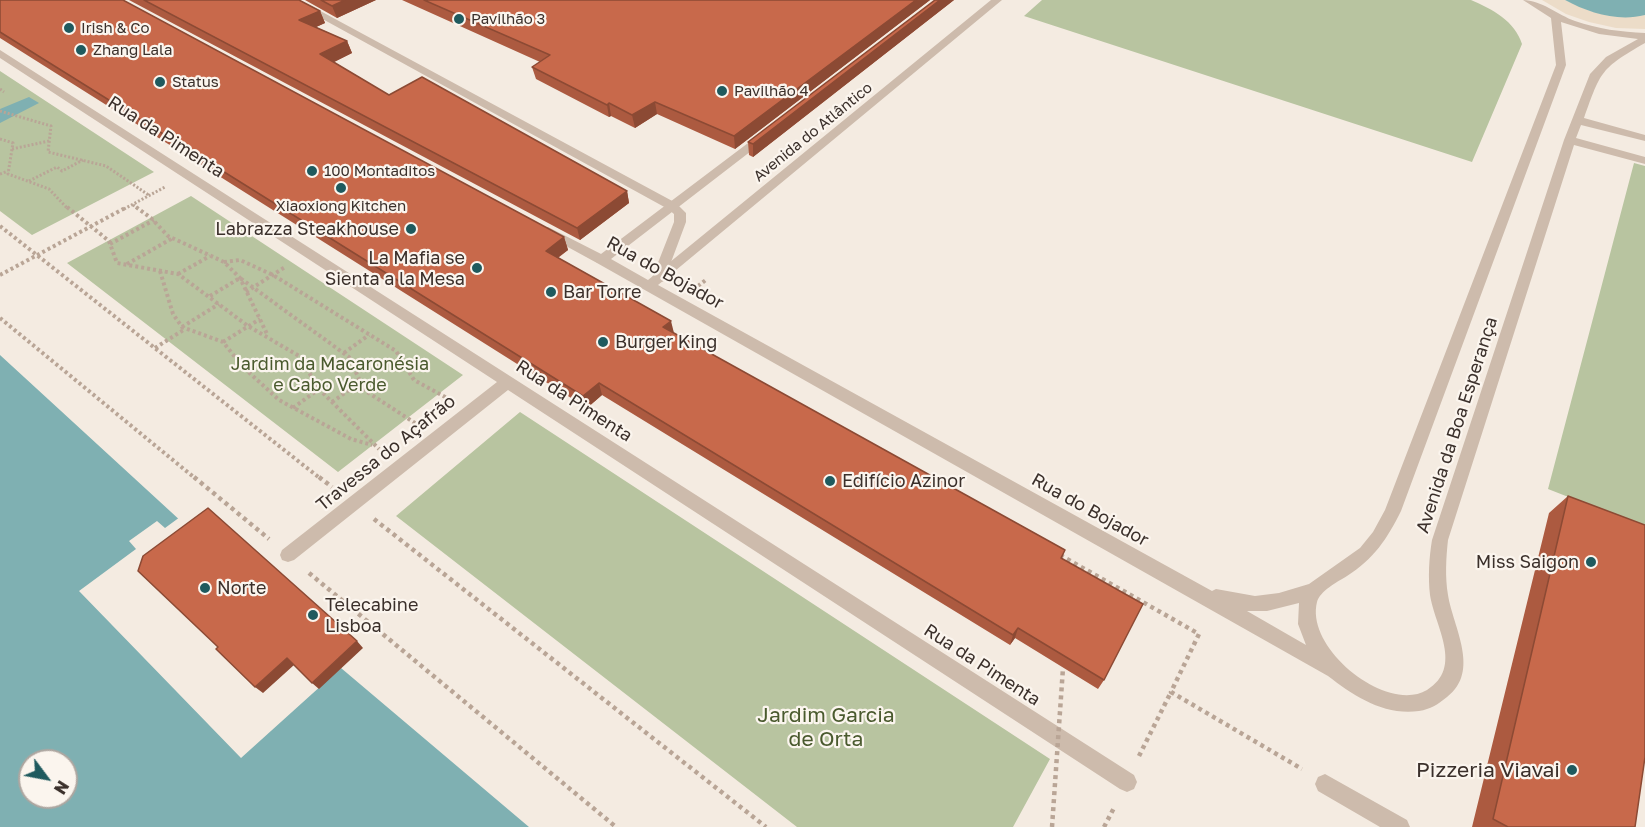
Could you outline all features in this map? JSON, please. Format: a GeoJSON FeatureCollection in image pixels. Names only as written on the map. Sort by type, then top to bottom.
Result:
{"type":"FeatureCollection","features":[{"type":"Feature","properties":{"kind":"street"},"geometry":{"type":"LineString","coordinates":[[293,0],[672,206],[680,213],[680,222],[654,282]]}},
{"type":"Feature","properties":{"kind":"street","name":"Avenida do Atlântico"},"geometry":{"type":"LineString","coordinates":[[654,282],[997,0]]}},
{"type":"Feature","properties":{"kind":"street"},"geometry":{"type":"LineString","coordinates":[[1514,0],[1593,29],[1645,38]]}},
{"type":"Feature","properties":{"kind":"street"},"geometry":{"type":"LineString","coordinates":[[1528,0],[1541,9]]}},
{"type":"Feature","properties":{"kind":"street","name":"Avenida da Boa Esperança"},"geometry":{"type":"LineString","coordinates":[[1556,16],[1561,65],[1393,511],[1379,539],[1367,551],[1317,589],[1309,599],[1306,614],[1309,633],[1322,656],[1336,672],[1359,688],[1381,699],[1399,703],[1422,702],[1438,696],[1449,684],[1455,668],[1453,649],[1439,597],[1436,567],[1440,540],[1570,141],[1595,74],[1610,59],[1645,38]]}},
{"type":"Feature","properties":{"kind":"street","name":"Rua da Pimenta"},"geometry":{"type":"LineString","coordinates":[[0,52],[1127,782]]}},
{"type":"Feature","properties":{"kind":"street"},"geometry":{"type":"LineString","coordinates":[[1577,120],[1645,138]]}},
{"type":"Feature","properties":{"kind":"street","name":"Avenida do Atlântico"},"geometry":{"type":"LineString","coordinates":[[602,260],[774,128]]}},
{"type":"Feature","properties":{"kind":"street"},"geometry":{"type":"LineString","coordinates":[[1570,141],[1645,161]]}},
{"type":"Feature","properties":{"kind":"street","name":"Rua do Bojador"},"geometry":{"type":"LineString","coordinates":[[539,226],[602,260],[654,282],[678,303],[1191,588]]}},
{"type":"Feature","properties":{"kind":"street","name":"Travessa do Açafrão"},"geometry":{"type":"LineString","coordinates":[[288,555],[509,381]]}},
{"type":"Feature","properties":{"kind":"street"},"geometry":{"type":"LineString","coordinates":[[1191,588],[1227,601],[1248,605],[1278,603],[1317,589]]}},
{"type":"Feature","properties":{"kind":"street"},"geometry":{"type":"LineString","coordinates":[[1191,588],[1336,672]]}},
{"type":"Feature","properties":{"kind":"street"},"geometry":{"type":"LineString","coordinates":[[1325,784],[1400,827]]}},
{"type":"Feature","properties":{"kind":"path"},"geometry":{"type":"LineString","coordinates":[[0,89],[4,92]]}},
{"type":"Feature","properties":{"kind":"path"},"geometry":{"type":"LineString","coordinates":[[0,111],[51,126],[48,152],[106,166],[150,195]]}},
{"type":"Feature","properties":{"kind":"path"},"geometry":{"type":"LineString","coordinates":[[0,139],[14,143],[8,174],[50,189],[72,214],[110,244],[117,263],[178,274],[248,326],[299,356],[319,389],[373,445],[351,439],[279,400],[243,367],[223,342],[184,328],[173,314],[160,271]]}},
{"type":"Feature","properties":{"kind":"path"},"geometry":{"type":"LineString","coordinates":[[12,149],[49,141]]}},
{"type":"Feature","properties":{"kind":"path"},"geometry":{"type":"LineString","coordinates":[[0,145],[8,142]]}},
{"type":"Feature","properties":{"kind":"path"},"geometry":{"type":"LineString","coordinates":[[28,181],[57,167],[62,171],[83,160]]}},
{"type":"Feature","properties":{"kind":"path"},"geometry":{"type":"LineString","coordinates":[[0,174],[9,170]]}},
{"type":"Feature","properties":{"kind":"path"},"geometry":{"type":"LineString","coordinates":[[0,275],[188,175]]}},
{"type":"Feature","properties":{"kind":"path"},"geometry":{"type":"LineString","coordinates":[[133,205],[153,220],[168,236],[224,262],[252,288],[344,353],[349,357],[364,390],[408,418]]}},
{"type":"Feature","properties":{"kind":"path"},"geometry":{"type":"LineString","coordinates":[[110,244],[153,220]]}},
{"type":"Feature","properties":{"kind":"path"},"geometry":{"type":"LineString","coordinates":[[0,226],[766,827]]}},
{"type":"Feature","properties":{"kind":"path"},"geometry":{"type":"LineString","coordinates":[[127,265],[174,238]]}},
{"type":"Feature","properties":{"kind":"path"},"geometry":{"type":"LineString","coordinates":[[146,246],[151,251]]}},
{"type":"Feature","properties":{"kind":"path"},"geometry":{"type":"LineString","coordinates":[[246,292],[308,252]]}},
{"type":"Feature","properties":{"kind":"path"},"geometry":{"type":"LineString","coordinates":[[178,274],[211,256]]}},
{"type":"Feature","properties":{"kind":"path"},"geometry":{"type":"LineString","coordinates":[[224,262],[240,260],[273,275],[396,351],[414,380],[439,393]]}},
{"type":"Feature","properties":{"kind":"path"},"geometry":{"type":"LineString","coordinates":[[240,278],[268,336]]}},
{"type":"Feature","properties":{"kind":"path"},"geometry":{"type":"LineString","coordinates":[[210,296],[240,278]]}},
{"type":"Feature","properties":{"kind":"path"},"geometry":{"type":"LineString","coordinates":[[678,303],[706,279]]}},
{"type":"Feature","properties":{"kind":"path"},"geometry":{"type":"LineString","coordinates":[[155,348],[219,303]]}},
{"type":"Feature","properties":{"kind":"path"},"geometry":{"type":"LineString","coordinates":[[223,342],[260,319]]}},
{"type":"Feature","properties":{"kind":"path"},"geometry":{"type":"LineString","coordinates":[[344,353],[369,335]]}},
{"type":"Feature","properties":{"kind":"path"},"geometry":{"type":"LineString","coordinates":[[332,402],[360,382]]}},
{"type":"Feature","properties":{"kind":"path"},"geometry":{"type":"LineString","coordinates":[[293,408],[319,389]]}},
{"type":"Feature","properties":{"kind":"path"},"geometry":{"type":"LineString","coordinates":[[1053,550],[1199,634],[1171,692],[1325,784]]}},
{"type":"Feature","properties":{"kind":"path"},"geometry":{"type":"LineString","coordinates":[[1052,827],[1063,668]]}},
{"type":"Feature","properties":{"kind":"green space"},"geometry":{"type":"Polygon","coordinates":[[[1042,0],[1471,0],[1487,7],[1508,22],[1522,44],[1472,162],[1024,16],[1042,0]]]}},
{"type":"Feature","properties":{"kind":"green space"},"geometry":{"type":"Polygon","coordinates":[[[0,71],[154,172],[32,235],[0,211],[0,71]]]}},
{"type":"Feature","properties":{"kind":"green space"},"geometry":{"type":"Polygon","coordinates":[[[1634,163],[1645,166],[1645,527],[1548,489],[1634,163]]]}},
{"type":"Feature","properties":{"kind":"green space","name":"Jardim da Macaronésia e Cabo Verde"},"geometry":{"type":"Polygon","coordinates":[[[191,196],[463,375],[338,472],[67,263],[191,196]]]}},
{"type":"Feature","properties":{"kind":"green space","name":"Jardim Garcia de Orta"},"geometry":{"type":"Polygon","coordinates":[[[520,412],[1050,759],[1013,827],[797,827],[396,516],[520,412]]]}},
{"type":"Feature","properties":{"kind":"shaded area"},"geometry":{"type":"Polygon","coordinates":[[[1542,0],[1565,0],[1606,15],[1623,17],[1645,15],[1645,29],[1616,28],[1589,22],[1566,14],[1542,0]]]}},
{"type":"Feature","properties":{"kind":"water"},"geometry":{"type":"Polygon","coordinates":[[[1565,0],[1645,0],[1645,15],[1614,17],[1584,9],[1565,0]]]}},
{"type":"Feature","properties":{"kind":"water"},"geometry":{"type":"Polygon","coordinates":[[[29,97],[39,103],[0,123],[0,109],[29,97]]]}},
{"type":"Feature","properties":{"kind":"water"},"geometry":{"type":"Polygon","coordinates":[[[0,355],[341,668],[529,827],[0,827],[0,355]]]}},
{"type":"Feature","properties":{"kind":"pier"},"geometry":{"type":"Polygon","coordinates":[[[180,517],[343,666],[241,758],[79,591],[136,549],[129,541],[157,521],[165,528],[180,517]]]}},
{"type":"Feature","properties":{"kind":"building"},"geometry":{"type":"Polygon","coordinates":[[[0,0],[123,0],[564,237],[546,251],[671,321],[663,327],[1065,550],[1061,558],[1143,604],[1104,680],[1018,628],[1013,635],[599,383],[583,396],[0,32],[0,0]]]}},
{"type":"Feature","properties":{"kind":"building"},"geometry":{"type":"Polygon","coordinates":[[[144,0],[299,0],[320,11],[299,20],[347,41],[320,54],[389,95],[422,77],[627,191],[577,228],[144,0]]]}},
{"type":"Feature","properties":{"kind":"building"},"geometry":{"type":"Polygon","coordinates":[[[321,0],[345,0],[332,6],[321,0]]]}},
{"type":"Feature","properties":{"kind":"building","name":"Pavilhão 4"},"geometry":{"type":"Polygon","coordinates":[[[424,0],[916,0],[734,136],[655,102],[632,115],[609,103],[607,105],[532,67],[550,55],[424,0]]]}},
{"type":"Feature","properties":{"kind":"building"},"geometry":{"type":"Polygon","coordinates":[[[935,0],[940,0],[753,144],[748,142],[935,0]]]}},
{"type":"Feature","properties":{"kind":"building"},"geometry":{"type":"Polygon","coordinates":[[[1568,496],[1645,525],[1645,757],[1635,827],[1508,827],[1493,819],[1568,496]]]}},
{"type":"Feature","properties":{"kind":"building"},"geometry":{"type":"Polygon","coordinates":[[[208,508],[357,641],[312,683],[287,658],[255,687],[216,649],[218,647],[138,571],[143,556],[208,508]]]}},
{"type":"Feature","properties":{"kind":"place","name":"Pavilhão 3"},"geometry":{"type":"Point","coordinates":[459,19]}},
{"type":"Feature","properties":{"kind":"place","name":"Irish & Co"},"geometry":{"type":"Point","coordinates":[69,28]}},
{"type":"Feature","properties":{"kind":"place","name":"Zhang Lala"},"geometry":{"type":"Point","coordinates":[81,50]}},
{"type":"Feature","properties":{"kind":"place","name":"Status"},"geometry":{"type":"Point","coordinates":[160,82]}},
{"type":"Feature","properties":{"kind":"place","name":"Pavilhão 4"},"geometry":{"type":"Point","coordinates":[722,91]}},
{"type":"Feature","properties":{"kind":"place","name":"100 Montaditos"},"geometry":{"type":"Point","coordinates":[312,171]}},
{"type":"Feature","properties":{"kind":"place","name":"Xiaoxiong Kitchen"},"geometry":{"type":"Point","coordinates":[341,188]}},
{"type":"Feature","properties":{"kind":"place","name":"Labrazza Steakhouse"},"geometry":{"type":"Point","coordinates":[411,229]}},
{"type":"Feature","properties":{"kind":"place","name":"La Mafia se Sienta a la Mesa"},"geometry":{"type":"Point","coordinates":[477,268]}},
{"type":"Feature","properties":{"kind":"place","name":"Bar Torre"},"geometry":{"type":"Point","coordinates":[551,292]}},
{"type":"Feature","properties":{"kind":"place","name":"Burger King"},"geometry":{"type":"Point","coordinates":[603,342]}},
{"type":"Feature","properties":{"kind":"place","name":"Edifício Azinor"},"geometry":{"type":"Point","coordinates":[830,481]}},
{"type":"Feature","properties":{"kind":"place","name":"Miss Saigon"},"geometry":{"type":"Point","coordinates":[1591,562]}},
{"type":"Feature","properties":{"kind":"place","name":"Norte"},"geometry":{"type":"Point","coordinates":[205,588]}},
{"type":"Feature","properties":{"kind":"place","name":"Telecabine Lisboa"},"geometry":{"type":"Point","coordinates":[313,615]}},
{"type":"Feature","properties":{"kind":"place","name":"Pizzeria Viavai"},"geometry":{"type":"Point","coordinates":[1572,770]}}]}
